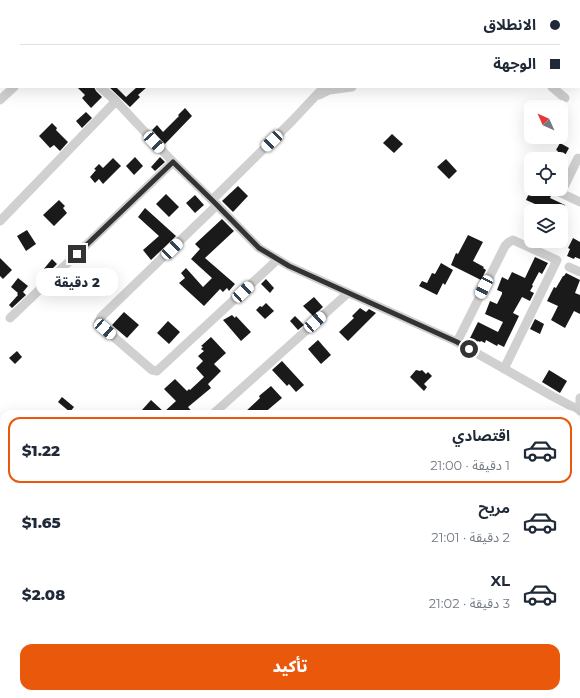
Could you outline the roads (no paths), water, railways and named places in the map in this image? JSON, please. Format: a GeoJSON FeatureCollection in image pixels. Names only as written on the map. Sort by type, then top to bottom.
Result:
{"type":"FeatureCollection","features":[{"type":"Feature","properties":{"kind":"street"},"geometry":{"type":"LineString","coordinates":[[0,100],[13,88]]}},
{"type":"Feature","properties":{"kind":"street"},"geometry":{"type":"LineString","coordinates":[[101,88],[116,101],[173,162],[215,202],[259,248],[277,260],[457,342],[580,410],[580,398]]}},
{"type":"Feature","properties":{"kind":"street"},"geometry":{"type":"LineString","coordinates":[[277,260],[157,371],[152,370],[101,326],[99,322],[101,317],[215,202],[323,88]]}},
{"type":"Feature","properties":{"kind":"street"},"geometry":{"type":"LineString","coordinates":[[311,100],[329,90],[344,88]]}},
{"type":"Feature","properties":{"kind":"street"},"geometry":{"type":"LineString","coordinates":[[553,88],[565,98]]}},
{"type":"Feature","properties":{"kind":"street"},"geometry":{"type":"LineString","coordinates":[[0,221],[116,101]]}},
{"type":"Feature","properties":{"kind":"street"},"geometry":{"type":"LineString","coordinates":[[578,158],[561,194],[580,202]]}},
{"type":"Feature","properties":{"kind":"street"},"geometry":{"type":"LineString","coordinates":[[10,318],[173,162]]}},
{"type":"Feature","properties":{"kind":"street"},"geometry":{"type":"LineString","coordinates":[[457,342],[505,246],[509,242],[513,240],[557,260],[504,369]]}},
{"type":"Feature","properties":{"kind":"street"},"geometry":{"type":"LineString","coordinates":[[570,267],[580,272]]}},
{"type":"Feature","properties":{"kind":"street"},"geometry":{"type":"LineString","coordinates":[[217,410],[348,293]]}}]}
